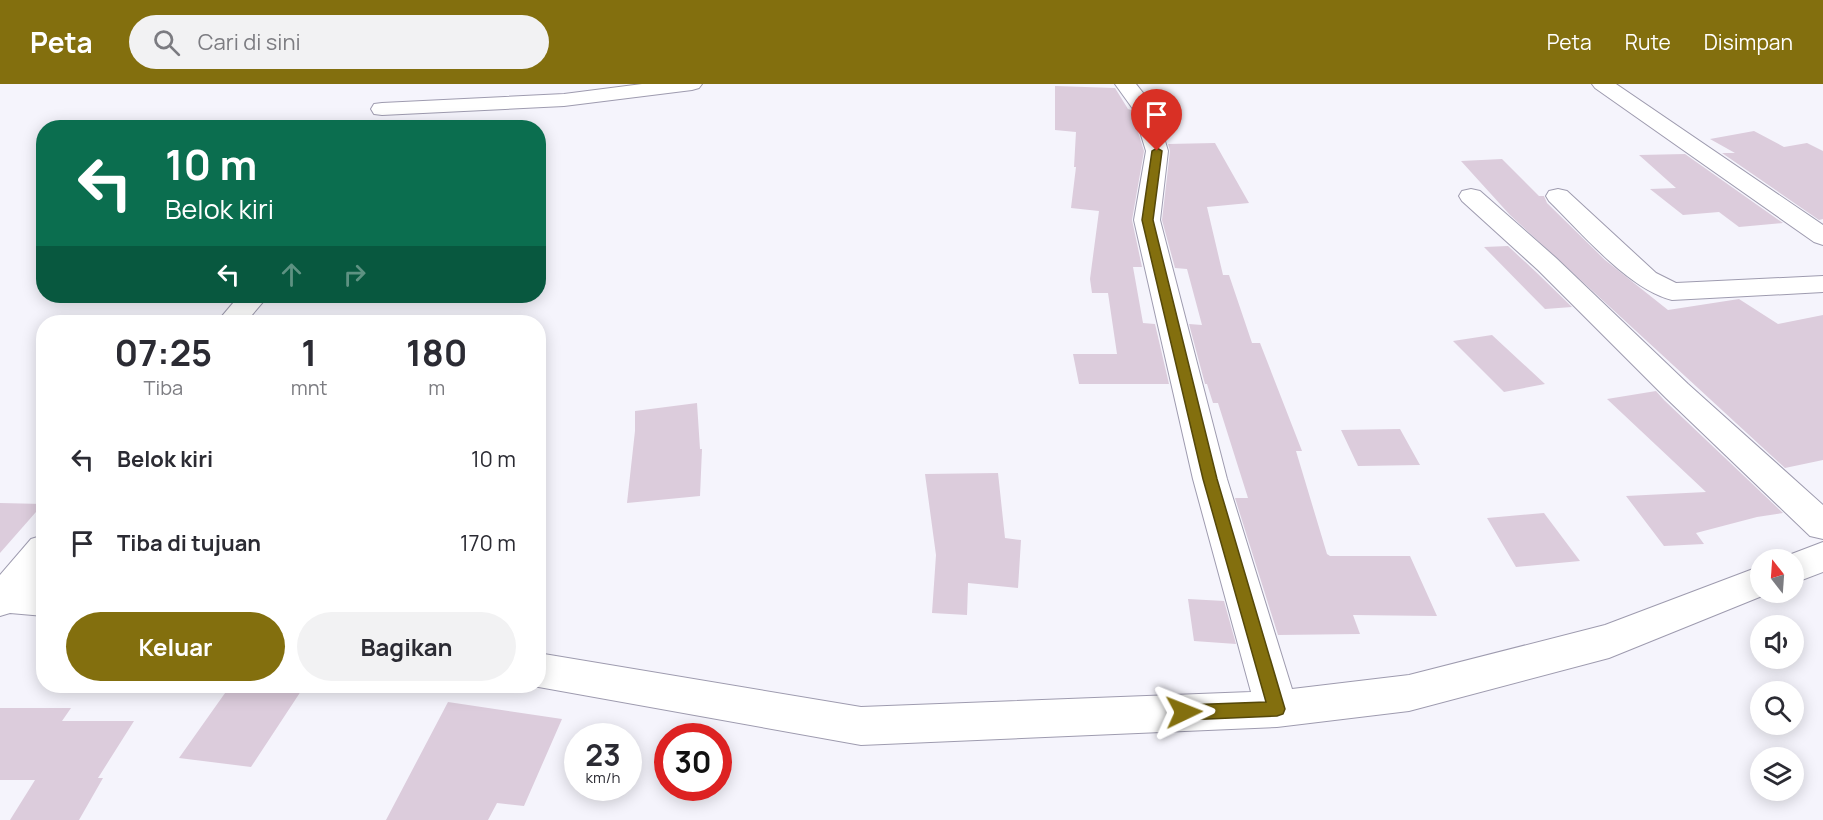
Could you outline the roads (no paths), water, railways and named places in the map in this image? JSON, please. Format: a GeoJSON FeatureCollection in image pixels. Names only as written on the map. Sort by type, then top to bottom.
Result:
{"type":"FeatureCollection","features":[{"type":"Feature","properties":{"kind":"street"},"geometry":{"type":"LineString","coordinates":[[377,118],[396,84]]}},
{"type":"Feature","properties":{"kind":"street"},"geometry":{"type":"LineString","coordinates":[[377,118],[564,100],[692,84]]}},
{"type":"Feature","properties":{"kind":"street"},"geometry":{"type":"LineString","coordinates":[[1125,84],[1144,108],[1157,151],[1148,220],[1210,479],[1277,709]]}},
{"type":"Feature","properties":{"kind":"street"},"geometry":{"type":"LineString","coordinates":[[1602,84],[1823,237]]}},
{"type":"Feature","properties":{"kind":"street"},"geometry":{"type":"LineString","coordinates":[[1471,196],[1547,264],[1677,391],[1823,526]]}},
{"type":"Feature","properties":{"kind":"street"},"geometry":{"type":"LineString","coordinates":[[1558,196],[1646,279],[1672,292],[1823,284]]}},
{"type":"Feature","properties":{"kind":"street"},"geometry":{"type":"LineString","coordinates":[[237,315],[248,303]]}},
{"type":"Feature","properties":{"kind":"street"},"geometry":{"type":"LineString","coordinates":[[1804,563],[1823,556]]}},
{"type":"Feature","properties":{"kind":"street"},"geometry":{"type":"LineString","coordinates":[[2,599],[36,559]]}},
{"type":"Feature","properties":{"kind":"street"},"geometry":{"type":"LineString","coordinates":[[546,671],[861,726],[1277,709],[1409,693],[1609,641],[1750,584]]}},
{"type":"Feature","properties":{"kind":"street"},"geometry":{"type":"LineString","coordinates":[[2,599],[36,601]]}}]}
